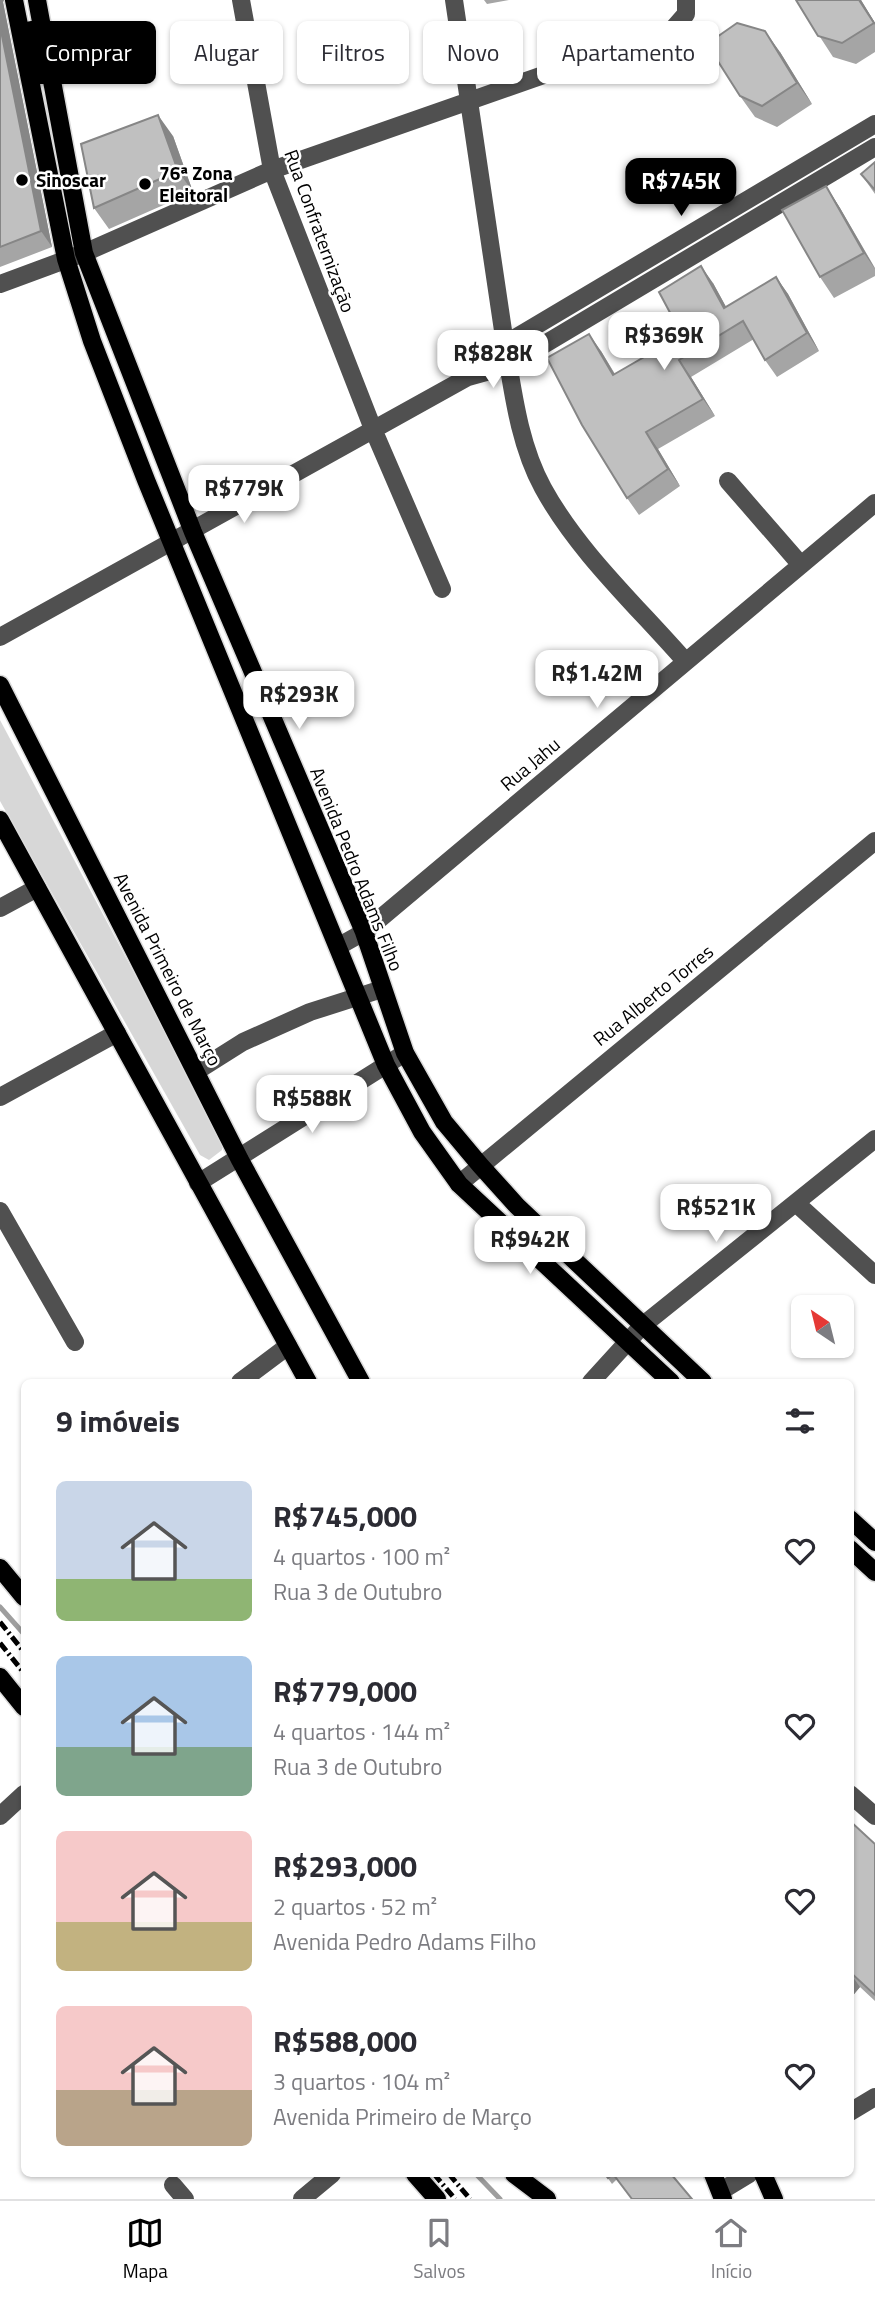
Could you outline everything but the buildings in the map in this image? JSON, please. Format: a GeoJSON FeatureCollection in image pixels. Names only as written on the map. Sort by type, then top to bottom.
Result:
{"type":"FeatureCollection","features":[{"type":"Feature","properties":{"kind":"main road"},"geometry":{"type":"LineString","coordinates":[[14,0],[66,259],[92,341],[171,543],[340,946],[386,1065],[422,1132],[459,1184],[668,1379]]}},
{"type":"Feature","properties":{"kind":"main road","name":"Avenida Pedro Adams Filho"},"geometry":{"type":"LineString","coordinates":[[37,0],[84,253],[193,533],[364,932],[405,1053],[444,1122],[517,1206],[700,1379]]}},
{"type":"Feature","properties":{"kind":"main road","name":"Avenida Primeiro de Março"},"geometry":{"type":"LineString","coordinates":[[0,685],[240,1160],[359,1379]]}},
{"type":"Feature","properties":{"kind":"main road"},"geometry":{"type":"LineString","coordinates":[[0,820],[306,1379]]}},
{"type":"Feature","properties":{"kind":"main road"},"geometry":{"type":"LineString","coordinates":[[854,1523],[875,1542]]}},
{"type":"Feature","properties":{"kind":"main road"},"geometry":{"type":"LineString","coordinates":[[854,1553],[875,1572]]}},
{"type":"Feature","properties":{"kind":"main road"},"geometry":{"type":"LineString","coordinates":[[0,1568],[21,1593]]}},
{"type":"Feature","properties":{"kind":"main road"},"geometry":{"type":"LineString","coordinates":[[0,1676],[21,1703]]}},
{"type":"Feature","properties":{"kind":"main road"},"geometry":{"type":"LineString","coordinates":[[418,2177],[437,2199]]}},
{"type":"Feature","properties":{"kind":"main road"},"geometry":{"type":"LineString","coordinates":[[518,2177],[547,2199]]}},
{"type":"Feature","properties":{"kind":"main road"},"geometry":{"type":"LineString","coordinates":[[714,2177],[722,2195]]}},
{"type":"Feature","properties":{"kind":"main road"},"geometry":{"type":"LineString","coordinates":[[764,2177],[774,2199]]}},
{"type":"Feature","properties":{"kind":"street","name":"Rua Confraternização"},"geometry":{"type":"LineString","coordinates":[[241,0],[272,170],[373,429],[442,589]]}},
{"type":"Feature","properties":{"kind":"street"},"geometry":{"type":"LineString","coordinates":[[454,0],[508,366],[524,439],[542,487],[576,537],[685,661]]}},
{"type":"Feature","properties":{"kind":"street"},"geometry":{"type":"LineString","coordinates":[[0,284],[84,253],[272,170],[672,30],[684,19],[686,0]]}},
{"type":"Feature","properties":{"kind":"street"},"geometry":{"type":"LineString","coordinates":[[0,637],[193,533],[468,377],[505,344],[867,129],[873,149],[508,366],[468,377]]}},
{"type":"Feature","properties":{"kind":"street"},"geometry":{"type":"LineString","coordinates":[[704,227],[714,243]]}},
{"type":"Feature","properties":{"kind":"street"},"geometry":{"type":"LineString","coordinates":[[729,481],[801,565]]}},
{"type":"Feature","properties":{"kind":"street","name":"Rua Jahu"},"geometry":{"type":"LineString","coordinates":[[340,946],[364,932],[875,503]]}},
{"type":"Feature","properties":{"kind":"street","name":"Rua Alberto Torres"},"geometry":{"type":"LineString","coordinates":[[459,1184],[874,845]]}},
{"type":"Feature","properties":{"kind":"street"},"geometry":{"type":"LineString","coordinates":[[0,908],[37,888]]}},
{"type":"Feature","properties":{"kind":"street"},"geometry":{"type":"LineString","coordinates":[[197,1071],[243,1042],[310,1012],[360,999],[382,989]]}},
{"type":"Feature","properties":{"kind":"street"},"geometry":{"type":"LineString","coordinates":[[0,1097],[117,1034]]}},
{"type":"Feature","properties":{"kind":"street"},"geometry":{"type":"LineString","coordinates":[[198,1183],[240,1160],[405,1053]]}},
{"type":"Feature","properties":{"kind":"street"},"geometry":{"type":"LineString","coordinates":[[594,1379],[642,1326],[875,1139]]}},
{"type":"Feature","properties":{"kind":"street"},"geometry":{"type":"LineString","coordinates":[[797,1204],[875,1275]]}},
{"type":"Feature","properties":{"kind":"street"},"geometry":{"type":"LineString","coordinates":[[0,1210],[75,1342]]}},
{"type":"Feature","properties":{"kind":"street"},"geometry":{"type":"LineString","coordinates":[[244,1379],[288,1346]]}},
{"type":"Feature","properties":{"kind":"street"},"geometry":{"type":"LineString","coordinates":[[0,1816],[21,1797]]}},
{"type":"Feature","properties":{"kind":"street"},"geometry":{"type":"LineString","coordinates":[[854,1797],[874,1814]]}},
{"type":"Feature","properties":{"kind":"street"},"geometry":{"type":"LineString","coordinates":[[854,2110],[875,2097]]}},
{"type":"Feature","properties":{"kind":"street"},"geometry":{"type":"LineString","coordinates":[[302,2199],[328,2177]]}},
{"type":"Feature","properties":{"kind":"street"},"geometry":{"type":"LineString","coordinates":[[722,2195],[746,2177]]}},
{"type":"Feature","properties":{"kind":"shaded area"},"geometry":{"type":"Polygon","coordinates":[[[0,720],[222,1139],[222,1150],[209,1160],[200,1155],[0,801],[0,720]]]}},
{"type":"Feature","properties":{"kind":"waterway"},"geometry":{"type":"LineString","coordinates":[[0,1607],[21,1631]]}},
{"type":"Feature","properties":{"kind":"waterway"},"geometry":{"type":"LineString","coordinates":[[479,2177],[500,2199]]}},
{"type":"Feature","properties":{"kind":"railway"},"geometry":{"type":"LineString","coordinates":[[0,1622],[21,1648]]}},
{"type":"Feature","properties":{"kind":"railway"},"geometry":{"type":"LineString","coordinates":[[0,1643],[21,1669]]}},
{"type":"Feature","properties":{"kind":"railway"},"geometry":{"type":"LineString","coordinates":[[437,2177],[455,2199]]}},
{"type":"Feature","properties":{"kind":"railway"},"geometry":{"type":"LineString","coordinates":[[452,2177],[470,2199]]}},
{"type":"Feature","properties":{"kind":"place","name":"Sinoscar"},"geometry":{"type":"Point","coordinates":[22,180]}},
{"type":"Feature","properties":{"kind":"place","name":"76ª Zona Eleitoral"},"geometry":{"type":"Point","coordinates":[145,184]}}]}
